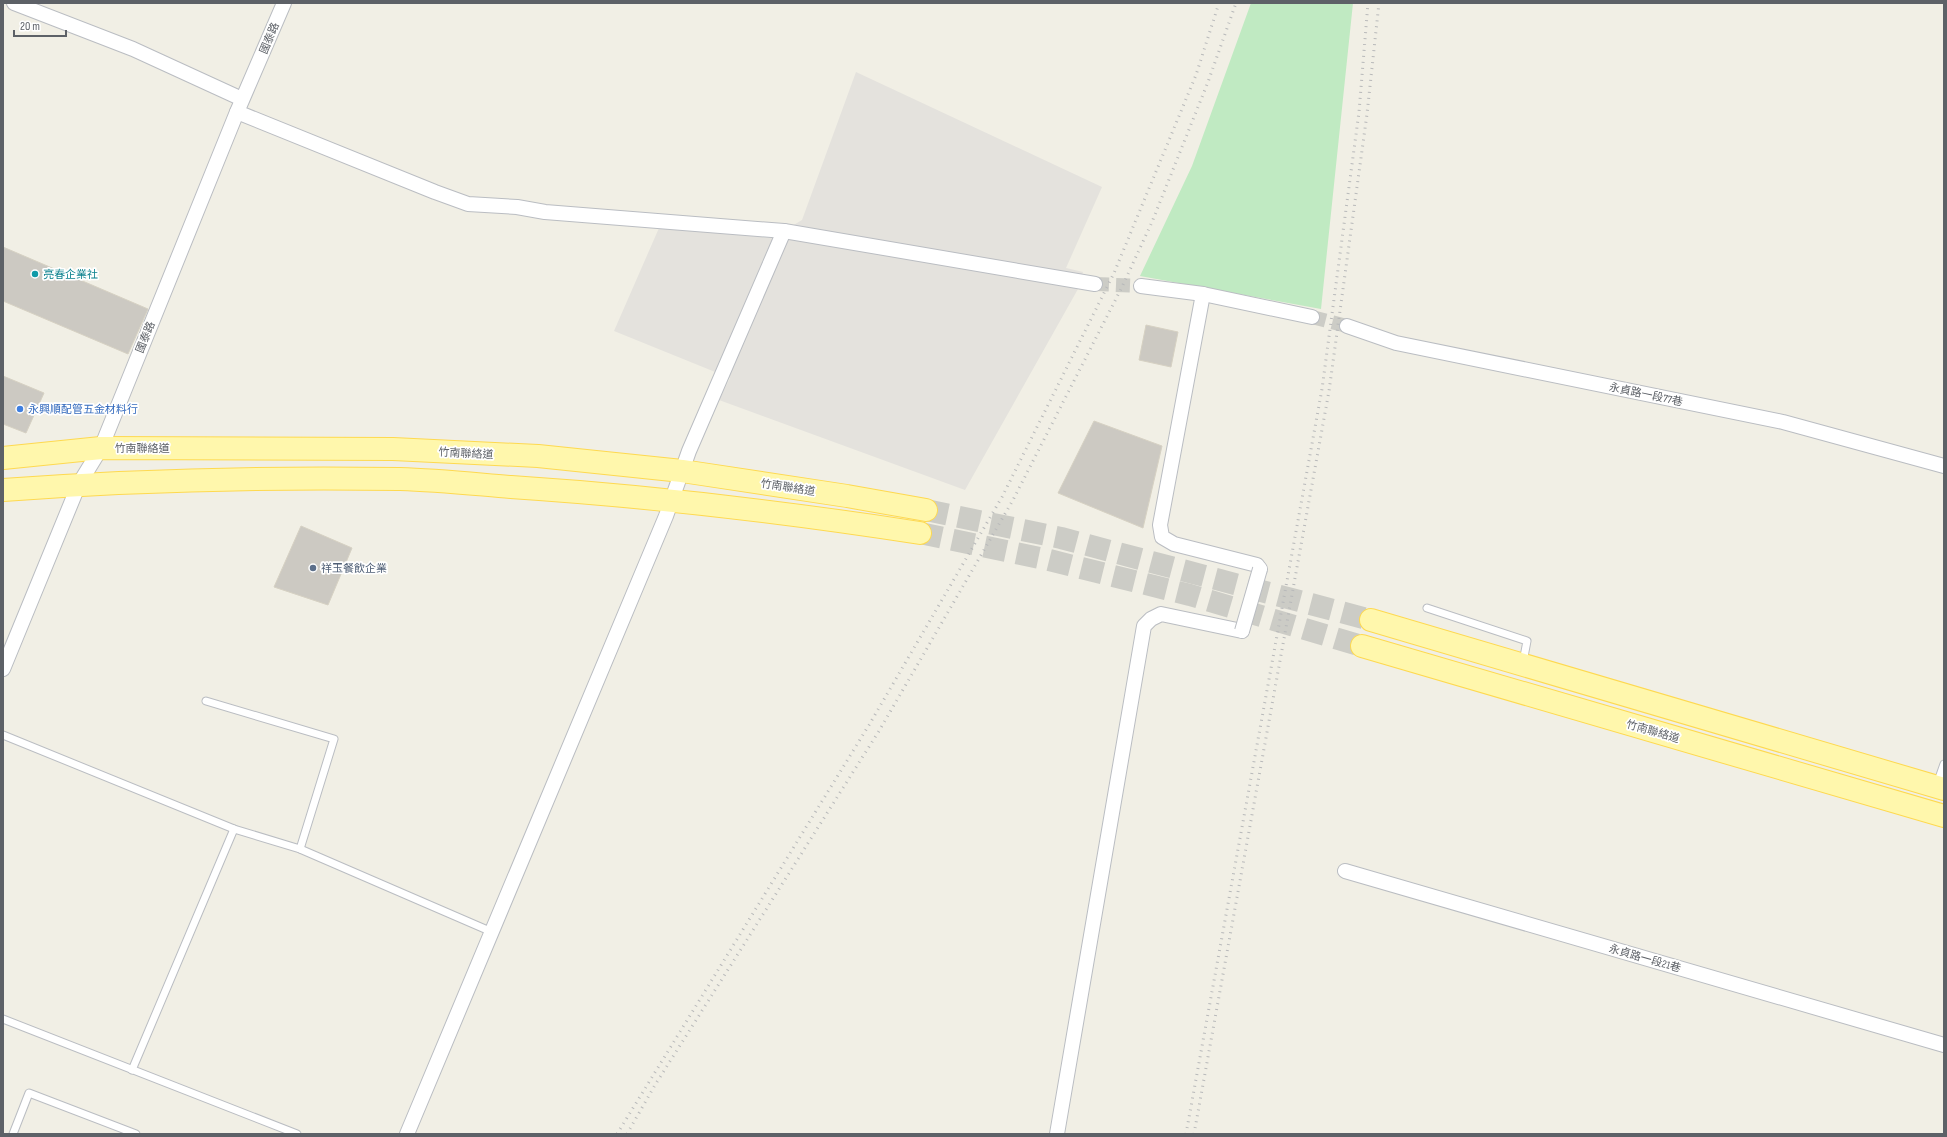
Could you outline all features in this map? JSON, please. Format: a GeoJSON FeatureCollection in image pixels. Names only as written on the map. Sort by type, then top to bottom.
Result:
{"type":"FeatureCollection","features":[{"type":"Feature","properties":{"kind":"main road","name":"竹南聯絡道"},"geometry":{"type":"LineString","coordinates":[[3,458],[100,448],[393,449],[538,456],[682,471],[847,496],[926,510]]}},
{"type":"Feature","properties":{"kind":"main road"},"geometry":{"type":"LineString","coordinates":[[3,490],[79,484],[232,480],[402,480],[596,492],[784,512],[920,532]]}},
{"type":"Feature","properties":{"kind":"main road"},"geometry":{"type":"LineString","coordinates":[[1371,620],[1940,788]]}},
{"type":"Feature","properties":{"kind":"main road","name":"竹南聯絡道"},"geometry":{"type":"LineString","coordinates":[[1362,646],[1944,816]]}},
{"type":"Feature","properties":{"kind":"main road"},"geometry":{"type":"LineString","coordinates":[[1889,800],[1944,828]]}},
{"type":"Feature","properties":{"kind":"street"},"geometry":{"type":"LineString","coordinates":[[14,3],[133,49],[240,105],[435,192],[468,204],[517,207],[545,212],[784,231],[1096,284]]}},
{"type":"Feature","properties":{"kind":"street","name":"國泰路"},"geometry":{"type":"LineString","coordinates":[[3,669],[79,484],[100,448],[240,105],[284,3]]}},
{"type":"Feature","properties":{"kind":"street"},"geometry":{"type":"LineString","coordinates":[[407,1134],[672,501],[682,471],[784,231]]}},
{"type":"Feature","properties":{"kind":"street"},"geometry":{"type":"LineString","coordinates":[[1141,286],[1204,294],[1312,317]]}},
{"type":"Feature","properties":{"kind":"street"},"geometry":{"type":"LineString","coordinates":[[1057,1134],[1144,626],[1151,619],[1161,614],[1242,631],[1260,569],[1257,565],[1174,544],[1162,537],[1160,525],[1204,294]]}},
{"type":"Feature","properties":{"kind":"street","name":"永貞路一段77巷"},"geometry":{"type":"LineString","coordinates":[[1348,326],[1396,343],[1783,422],[1944,466]]}},
{"type":"Feature","properties":{"kind":"street","name":"永貞路一段21巷"},"geometry":{"type":"LineString","coordinates":[[1345,871],[1944,1045]]}},
{"type":"Feature","properties":{"kind":"lane"},"geometry":{"type":"LineString","coordinates":[[1427,608],[1527,641],[1522,665]]}},
{"type":"Feature","properties":{"kind":"lane"},"geometry":{"type":"LineString","coordinates":[[206,701],[334,739],[300,849]]}},
{"type":"Feature","properties":{"kind":"lane"},"geometry":{"type":"LineString","coordinates":[[3,735],[234,829],[300,849],[492,932]]}},
{"type":"Feature","properties":{"kind":"lane"},"geometry":{"type":"LineString","coordinates":[[1940,788],[1944,764]]}},
{"type":"Feature","properties":{"kind":"lane"},"geometry":{"type":"LineString","coordinates":[[132,1070],[234,829]]}},
{"type":"Feature","properties":{"kind":"lane"},"geometry":{"type":"LineString","coordinates":[[3,1019],[297,1134]]}},
{"type":"Feature","properties":{"kind":"lane"},"geometry":{"type":"LineString","coordinates":[[13,1134],[29,1093],[136,1134]]}},
{"type":"Feature","properties":{"kind":"shaded area"},"geometry":{"type":"Polygon","coordinates":[[[856,72],[1102,187],[1066,268],[1083,272],[1078,289],[965,490],[719,400],[730,378],[614,331],[659,228],[772,238],[802,220],[856,72]]]}},
{"type":"Feature","properties":{"kind":"green space"},"geometry":{"type":"Polygon","coordinates":[[[1251,3],[1353,3],[1321,309],[1140,276],[1192,166],[1251,3]]]}},
{"type":"Feature","properties":{"kind":"building","name":"亮春企業社"},"geometry":{"type":"Polygon","coordinates":[[[3,247],[148,309],[128,354],[3,301],[3,247]]]}},
{"type":"Feature","properties":{"kind":"building"},"geometry":{"type":"Polygon","coordinates":[[[1146,325],[1178,332],[1171,367],[1139,360],[1146,325]]]}},
{"type":"Feature","properties":{"kind":"building","name":"永興順配管五金材料行"},"geometry":{"type":"Polygon","coordinates":[[[3,376],[44,393],[26,433],[3,424],[3,376]]]}},
{"type":"Feature","properties":{"kind":"building"},"geometry":{"type":"Polygon","coordinates":[[[1094,421],[1162,446],[1143,528],[1058,493],[1094,421]]]}},
{"type":"Feature","properties":{"kind":"building","name":"祥玉餐飲企業"},"geometry":{"type":"Polygon","coordinates":[[[301,526],[352,548],[328,605],[274,587],[301,526]]]}},
{"type":"Feature","properties":{"kind":"tunnel"},"geometry":{"type":"LineString","coordinates":[[1095,284],[1141,286]]}},
{"type":"Feature","properties":{"kind":"tunnel"},"geometry":{"type":"LineString","coordinates":[[1312,317],[1347,326]]}},
{"type":"Feature","properties":{"kind":"tunnel"},"geometry":{"type":"LineString","coordinates":[[926,510],[1061,538],[1371,620]]}},
{"type":"Feature","properties":{"kind":"tunnel"},"geometry":{"type":"LineString","coordinates":[[920,533],[1049,560],[1190,595],[1362,646]]}},
{"type":"Feature","properties":{"kind":"railway"},"geometry":{"type":"LineString","coordinates":[[617,1134],[869,725],[1002,497],[1114,273],[1196,75],[1219,3]]}},
{"type":"Feature","properties":{"kind":"railway"},"geometry":{"type":"LineString","coordinates":[[627,1134],[655,1085],[879,731],[1013,500],[1122,287],[1152,222],[1208,82],[1236,3]]}},
{"type":"Feature","properties":{"kind":"railway"},"geometry":{"type":"LineString","coordinates":[[1186,1134],[1322,389],[1359,112],[1368,3]]}},
{"type":"Feature","properties":{"kind":"railway"},"geometry":{"type":"LineString","coordinates":[[1194,1134],[1329,391],[1367,114],[1379,3]]}},
{"type":"Feature","properties":{"kind":"place","name":"亮春企業社"},"geometry":{"type":"Point","coordinates":[35,274]}},
{"type":"Feature","properties":{"kind":"place","name":"永興順配管五金材料行"},"geometry":{"type":"Point","coordinates":[20,409]}},
{"type":"Feature","properties":{"kind":"place","name":"祥玉餐飲企業"},"geometry":{"type":"Point","coordinates":[313,568]}}]}
